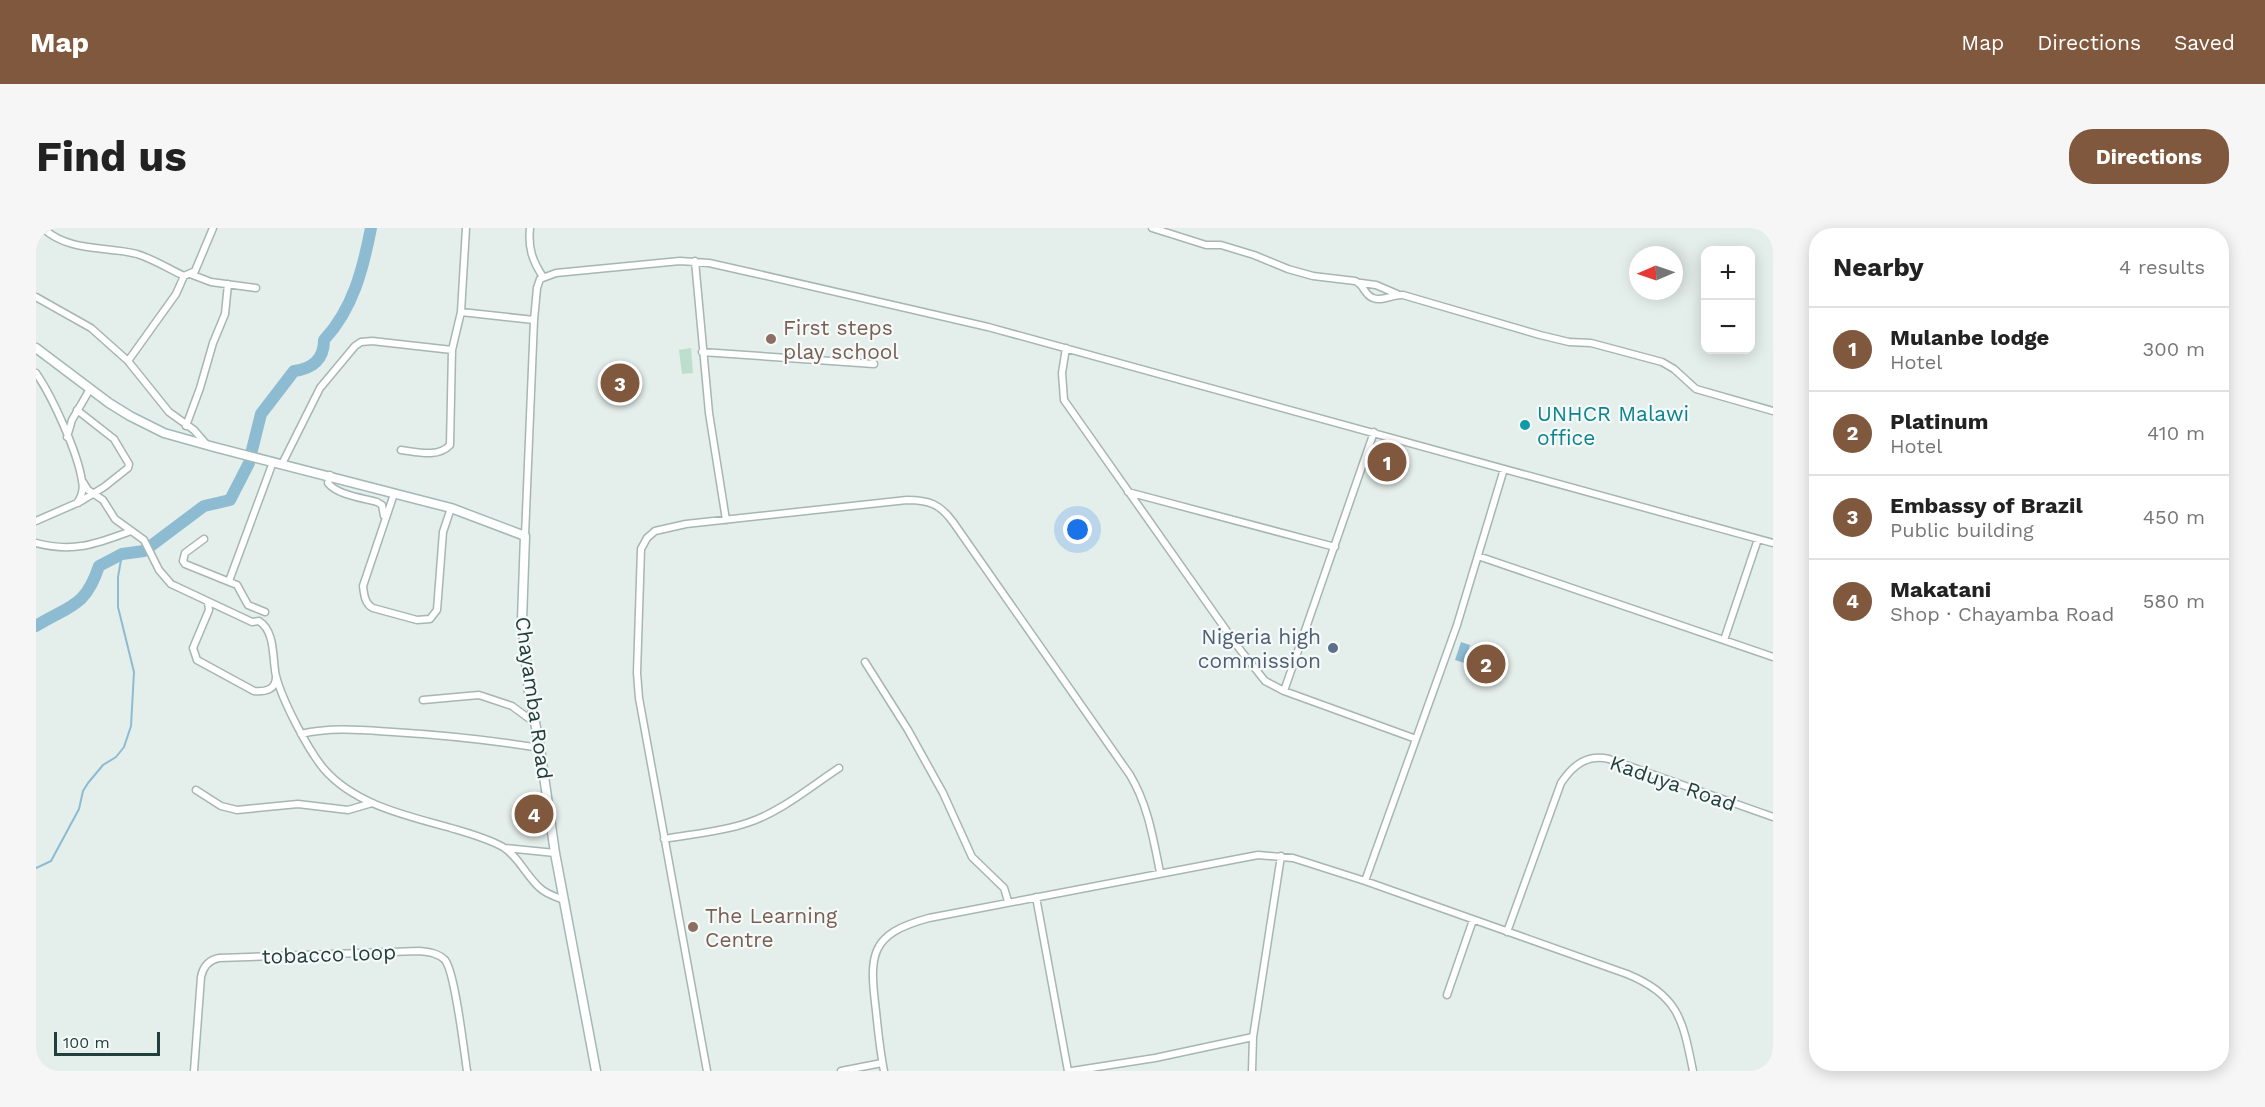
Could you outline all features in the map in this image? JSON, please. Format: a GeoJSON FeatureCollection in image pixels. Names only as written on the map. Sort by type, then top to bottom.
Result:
{"type":"FeatureCollection","features":[{"type":"Feature","properties":{"kind":"street"},"geometry":{"type":"LineString","coordinates":[[43,228],[64,241],[89,248],[125,251],[200,279],[256,288]]}},
{"type":"Feature","properties":{"kind":"street"},"geometry":{"type":"LineString","coordinates":[[128,361],[187,275],[195,271],[213,228]]}},
{"type":"Feature","properties":{"kind":"street"},"geometry":{"type":"LineString","coordinates":[[401,450],[434,453],[450,445],[449,396],[452,350],[461,312],[465,228]]}},
{"type":"Feature","properties":{"kind":"street"},"geometry":{"type":"LineString","coordinates":[[530,228],[530,253],[543,277]]}},
{"type":"Feature","properties":{"kind":"street"},"geometry":{"type":"LineString","coordinates":[[1152,228],[1206,245],[1221,245],[1254,255],[1288,270],[1376,285],[1397,294],[1540,335],[1569,342],[1591,343],[1662,362],[1674,369],[1696,389],[1773,411]]}},
{"type":"Feature","properties":{"kind":"street"},"geometry":{"type":"LineString","coordinates":[[36,348],[90,389],[148,426],[207,445],[451,508],[525,536],[534,320],[537,288],[543,277],[556,273],[660,261],[695,261],[976,324],[1773,543]]}},
{"type":"Feature","properties":{"kind":"street"},"geometry":{"type":"LineString","coordinates":[[695,261],[702,352],[713,443],[726,520]]}},
{"type":"Feature","properties":{"kind":"street"},"geometry":{"type":"LineString","coordinates":[[1360,283],[1366,293],[1376,300],[1397,294]]}},
{"type":"Feature","properties":{"kind":"street"},"geometry":{"type":"LineString","coordinates":[[186,426],[225,314],[228,284]]}},
{"type":"Feature","properties":{"kind":"street"},"geometry":{"type":"LineString","coordinates":[[36,297],[91,328],[128,361],[169,412],[194,430],[207,445]]}},
{"type":"Feature","properties":{"kind":"street"},"geometry":{"type":"LineString","coordinates":[[461,312],[534,320]]}},
{"type":"Feature","properties":{"kind":"street"},"geometry":{"type":"LineString","coordinates":[[229,581],[278,463],[320,388],[355,346],[361,342],[372,341],[452,350]]}},
{"type":"Feature","properties":{"kind":"street"},"geometry":{"type":"LineString","coordinates":[[1066,348],[1062,373],[1064,400],[1238,647],[1265,681],[1284,691],[1416,739]]}},
{"type":"Feature","properties":{"kind":"street"},"geometry":{"type":"LineString","coordinates":[[702,352],[874,364]]}},
{"type":"Feature","properties":{"kind":"street"},"geometry":{"type":"LineString","coordinates":[[36,373],[67,438],[83,482],[103,500],[123,527],[144,540],[159,570],[167,580],[208,603],[252,622],[259,621],[264,624],[271,640],[276,676],[276,681],[271,688],[263,692],[254,691],[197,660],[193,648],[209,610],[208,603]]}},
{"type":"Feature","properties":{"kind":"street"},"geometry":{"type":"LineString","coordinates":[[67,438],[76,410],[90,389]]}},
{"type":"Feature","properties":{"kind":"street"},"geometry":{"type":"LineString","coordinates":[[36,521],[94,494],[128,468],[129,460],[114,439],[76,410]]}},
{"type":"Feature","properties":{"kind":"street"},"geometry":{"type":"LineString","coordinates":[[1284,691],[1374,432]]}},
{"type":"Feature","properties":{"kind":"street"},"geometry":{"type":"LineString","coordinates":[[1365,881],[1478,556],[1504,469]]}},
{"type":"Feature","properties":{"kind":"street"},"geometry":{"type":"LineString","coordinates":[[330,476],[328,483],[339,491],[378,502],[382,506],[385,518]]}},
{"type":"Feature","properties":{"kind":"street"},"geometry":{"type":"LineString","coordinates":[[77,503],[81,498],[83,482]]}},
{"type":"Feature","properties":{"kind":"street"},"geometry":{"type":"LineString","coordinates":[[1128,492],[1335,547]]}},
{"type":"Feature","properties":{"kind":"street"},"geometry":{"type":"LineString","coordinates":[[394,494],[363,586],[368,604],[373,608],[417,620],[433,617],[437,610],[443,532],[451,508]]}},
{"type":"Feature","properties":{"kind":"street"},"geometry":{"type":"LineString","coordinates":[[707,1071],[639,698],[637,673],[641,549],[651,533],[661,529],[726,520],[907,500],[925,501],[940,507],[953,522],[1141,793],[1149,818],[1160,872]]}},
{"type":"Feature","properties":{"kind":"street"},"geometry":{"type":"LineString","coordinates":[[36,543],[59,548],[80,548],[132,531]]}},
{"type":"Feature","properties":{"kind":"street","name":"Chayamba Road"},"geometry":{"type":"LineString","coordinates":[[525,536],[523,637],[555,853],[596,1071]]}},
{"type":"Feature","properties":{"kind":"street"},"geometry":{"type":"LineString","coordinates":[[204,539],[188,550],[183,561],[189,566],[229,581],[241,590],[251,608],[265,612]]}},
{"type":"Feature","properties":{"kind":"street"},"geometry":{"type":"LineString","coordinates":[[1724,640],[1758,539]]}},
{"type":"Feature","properties":{"kind":"street"},"geometry":{"type":"LineString","coordinates":[[1478,556],[1773,657]]}},
{"type":"Feature","properties":{"kind":"street"},"geometry":{"type":"LineString","coordinates":[[865,662],[908,730],[943,793],[972,857],[1004,888],[1008,901]]}},
{"type":"Feature","properties":{"kind":"street"},"geometry":{"type":"LineString","coordinates":[[276,676],[301,734],[327,773],[348,790],[372,803],[469,833],[504,848],[555,853]]}},
{"type":"Feature","properties":{"kind":"street"},"geometry":{"type":"LineString","coordinates":[[423,700],[479,695],[512,706],[535,723]]}},
{"type":"Feature","properties":{"kind":"street"},"geometry":{"type":"LineString","coordinates":[[301,734],[329,729],[402,732],[496,741],[540,748]]}},
{"type":"Feature","properties":{"kind":"street","name":"Kaduya Road"},"geometry":{"type":"LineString","coordinates":[[1507,932],[1561,783],[1567,774],[1582,761],[1600,757],[1609,759],[1773,817]]}},
{"type":"Feature","properties":{"kind":"street"},"geometry":{"type":"LineString","coordinates":[[664,839],[730,828],[750,822],[777,810],[839,768]]}},
{"type":"Feature","properties":{"kind":"street"},"geometry":{"type":"LineString","coordinates":[[196,790],[221,806],[237,810],[298,804],[348,810],[372,803]]}},
{"type":"Feature","properties":{"kind":"street"},"geometry":{"type":"LineString","coordinates":[[504,848],[541,889],[564,900]]}},
{"type":"Feature","properties":{"kind":"street"},"geometry":{"type":"LineString","coordinates":[[884,1071],[871,975],[875,952],[885,938],[896,929],[910,923],[1008,901],[1258,855],[1281,856],[1365,881],[1627,974],[1656,989],[1672,1005],[1679,1016],[1693,1071]]}},
{"type":"Feature","properties":{"kind":"street"},"geometry":{"type":"LineString","coordinates":[[1252,1071],[1253,1037],[1281,856]]}},
{"type":"Feature","properties":{"kind":"street"},"geometry":{"type":"LineString","coordinates":[[1036,897],[1070,1071],[1155,1058],[1253,1037]]}},
{"type":"Feature","properties":{"kind":"street"},"geometry":{"type":"LineString","coordinates":[[1447,995],[1473,920]]}},
{"type":"Feature","properties":{"kind":"street","name":"tobacco loop"},"geometry":{"type":"LineString","coordinates":[[194,1071],[201,977],[206,965],[213,960],[419,951],[435,954],[447,964],[452,979],[467,1071]]}},
{"type":"Feature","properties":{"kind":"street"},"geometry":{"type":"LineString","coordinates":[[841,1071],[882,1063]]}},
{"type":"Feature","properties":{"kind":"green space"},"geometry":{"type":"Polygon","coordinates":[[[691,348],[693,373],[682,374],[679,350],[691,348]]]}},
{"type":"Feature","properties":{"kind":"water"},"geometry":{"type":"Polygon","coordinates":[[[1461,642],[1470,645],[1464,663],[1455,660],[1461,642]]]}},
{"type":"Feature","properties":{"kind":"waterway"},"geometry":{"type":"LineString","coordinates":[[252,450],[261,414],[294,371],[307,368],[320,358],[324,340],[350,302],[371,228]]}},
{"type":"Feature","properties":{"kind":"waterway"},"geometry":{"type":"LineString","coordinates":[[36,626],[82,598],[94,580],[99,566],[122,554],[144,551],[204,506],[230,500],[249,463]]}},
{"type":"Feature","properties":{"kind":"waterway"},"geometry":{"type":"LineString","coordinates":[[36,868],[51,861],[79,809],[83,791],[103,765],[116,757],[124,747],[131,726],[134,672],[118,607],[118,577],[122,554]]}},
{"type":"Feature","properties":{"kind":"place","name":"First steps play school"},"geometry":{"type":"Point","coordinates":[771,339]}},
{"type":"Feature","properties":{"kind":"place","name":"Embassy of Brazil"},"geometry":{"type":"Point","coordinates":[620,383]}},
{"type":"Feature","properties":{"kind":"place","name":"UNHCR Malawi office"},"geometry":{"type":"Point","coordinates":[1525,425]}},
{"type":"Feature","properties":{"kind":"place","name":"Mulanbe lodge"},"geometry":{"type":"Point","coordinates":[1387,462]}},
{"type":"Feature","properties":{"kind":"place","name":"Nigeria high commission"},"geometry":{"type":"Point","coordinates":[1333,648]}},
{"type":"Feature","properties":{"kind":"place","name":"Platinum"},"geometry":{"type":"Point","coordinates":[1486,664]}},
{"type":"Feature","properties":{"kind":"place","name":"Makatani"},"geometry":{"type":"Point","coordinates":[534,814]}},
{"type":"Feature","properties":{"kind":"place","name":"The Learning Centre"},"geometry":{"type":"Point","coordinates":[693,927]}}]}
